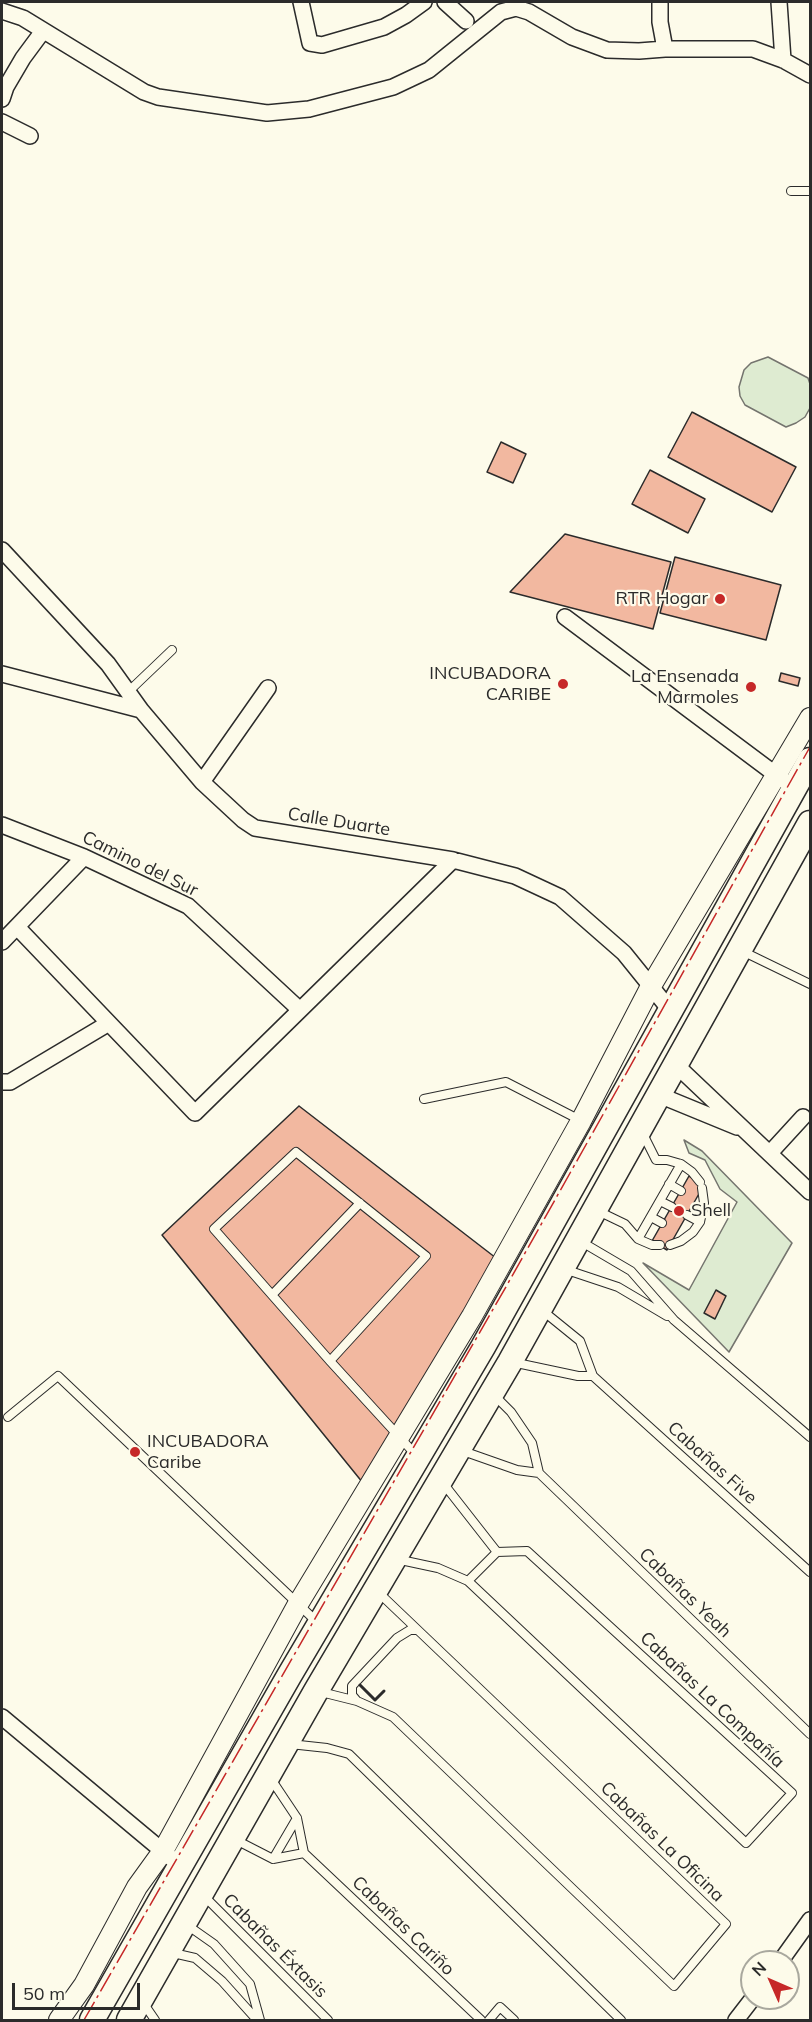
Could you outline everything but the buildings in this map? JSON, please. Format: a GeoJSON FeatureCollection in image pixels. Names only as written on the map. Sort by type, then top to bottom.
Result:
{"type":"FeatureCollection","features":[{"type":"Feature","properties":{"kind":"main road"},"geometry":{"type":"LineString","coordinates":[[92,2020],[172,1858],[319,1624],[483,1347],[670,1010],[785,782],[810,760]]}},
{"type":"Feature","properties":{"kind":"main road"},"geometry":{"type":"LineString","coordinates":[[129,2020],[316,1691],[510,1362],[740,950],[801,847],[810,823]]}},
{"type":"Feature","properties":{"kind":"street"},"geometry":{"type":"LineString","coordinates":[[300,2],[310,43],[322,45],[384,27],[424,2]]}},
{"type":"Feature","properties":{"kind":"street"},"geometry":{"type":"LineString","coordinates":[[445,2],[466,21]]}},
{"type":"Feature","properties":{"kind":"street"},"geometry":{"type":"LineString","coordinates":[[660,2],[660,22],[665,49]]}},
{"type":"Feature","properties":{"kind":"street"},"geometry":{"type":"LineString","coordinates":[[779,2],[783,60]]}},
{"type":"Feature","properties":{"kind":"street"},"geometry":{"type":"LineString","coordinates":[[2,11],[23,18],[144,92],[158,98],[267,113],[309,109],[393,87],[429,70],[501,12],[516,8],[529,12],[572,38],[607,50],[753,49],[783,60],[810,75]]}},
{"type":"Feature","properties":{"kind":"street"},"geometry":{"type":"LineString","coordinates":[[2,99],[6,87],[23,58],[43,31]]}},
{"type":"Feature","properties":{"kind":"street"},"geometry":{"type":"LineString","coordinates":[[2,122],[30,136]]}},
{"type":"Feature","properties":{"kind":"street","name":"Calle Duarte"},"geometry":{"type":"LineString","coordinates":[[2,550],[108,664],[141,710],[202,782],[243,820],[255,828],[453,860],[515,876],[560,897],[624,953],[670,1010]]}},
{"type":"Feature","properties":{"kind":"street"},"geometry":{"type":"LineString","coordinates":[[565,617],[785,782]]}},
{"type":"Feature","properties":{"kind":"street"},"geometry":{"type":"LineString","coordinates":[[2,674],[141,710]]}},
{"type":"Feature","properties":{"kind":"street"},"geometry":{"type":"LineString","coordinates":[[202,782],[268,688]]}},
{"type":"Feature","properties":{"kind":"street"},"geometry":{"type":"LineString","coordinates":[[59,2020],[84,1985],[136,1887],[172,1858],[298,1604],[477,1305],[581,1120],[651,986],[785,782],[810,718]]}},
{"type":"Feature","properties":{"kind":"street","name":"Camino del Sur"},"geometry":{"type":"LineString","coordinates":[[2,825],[84,857],[188,906],[300,1010]]}},
{"type":"Feature","properties":{"kind":"street"},"geometry":{"type":"LineString","coordinates":[[2,942],[84,857]]}},
{"type":"Feature","properties":{"kind":"street"},"geometry":{"type":"LineString","coordinates":[[17,927],[195,1113],[453,860]]}},
{"type":"Feature","properties":{"kind":"street"},"geometry":{"type":"LineString","coordinates":[[2,1082],[10,1082],[110,1023]]}},
{"type":"Feature","properties":{"kind":"street"},"geometry":{"type":"LineString","coordinates":[[676,1065],[810,1192]]}},
{"type":"Feature","properties":{"kind":"street"},"geometry":{"type":"LineString","coordinates":[[659,1095],[746,1131]]}},
{"type":"Feature","properties":{"kind":"street"},"geometry":{"type":"LineString","coordinates":[[770,1153],[803,1117]]}},
{"type":"Feature","properties":{"kind":"street"},"geometry":{"type":"LineString","coordinates":[[2,1717],[172,1858]]}},
{"type":"Feature","properties":{"kind":"street"},"geometry":{"type":"LineString","coordinates":[[789,1950],[810,1920]]}},
{"type":"Feature","properties":{"kind":"lane"},"geometry":{"type":"LineString","coordinates":[[791,191],[810,192]]}},
{"type":"Feature","properties":{"kind":"lane"},"geometry":{"type":"LineString","coordinates":[[128,692],[172,650]]}},
{"type":"Feature","properties":{"kind":"lane"},"geometry":{"type":"LineString","coordinates":[[740,950],[810,984]]}},
{"type":"Feature","properties":{"kind":"lane"},"geometry":{"type":"LineString","coordinates":[[424,1099],[506,1082],[581,1120]]}},
{"type":"Feature","properties":{"kind":"lane"},"geometry":{"type":"LineString","coordinates":[[640,1128],[656,1160],[681,1164],[692,1172],[701,1185],[704,1203],[700,1222],[687,1237],[670,1245]]}},
{"type":"Feature","properties":{"kind":"lane"},"geometry":{"type":"LineString","coordinates":[[330,1361],[426,1256],[296,1152],[214,1229],[272,1296],[330,1361],[400,1437],[418,1458]]}},
{"type":"Feature","properties":{"kind":"lane"},"geometry":{"type":"LineString","coordinates":[[639,1239],[681,1164]]}},
{"type":"Feature","properties":{"kind":"lane"},"geometry":{"type":"LineString","coordinates":[[669,1184],[681,1191]]}},
{"type":"Feature","properties":{"kind":"lane"},"geometry":{"type":"LineString","coordinates":[[696,1199],[704,1203]]}},
{"type":"Feature","properties":{"kind":"lane"},"geometry":{"type":"LineString","coordinates":[[660,1201],[672,1207]]}},
{"type":"Feature","properties":{"kind":"lane"},"geometry":{"type":"LineString","coordinates":[[272,1296],[360,1203]]}},
{"type":"Feature","properties":{"kind":"lane"},"geometry":{"type":"LineString","coordinates":[[594,1209],[625,1224],[639,1239],[652,1245],[660,1245]]}},
{"type":"Feature","properties":{"kind":"lane"},"geometry":{"type":"LineString","coordinates":[[687,1215],[700,1222]]}},
{"type":"Feature","properties":{"kind":"lane"},"geometry":{"type":"LineString","coordinates":[[651,1217],[662,1223]]}},
{"type":"Feature","properties":{"kind":"lane"},"geometry":{"type":"LineString","coordinates":[[677,1232],[687,1237]]}},
{"type":"Feature","properties":{"kind":"lane"},"geometry":{"type":"LineString","coordinates":[[577,1239],[632,1270],[674,1320],[810,1437]]}},
{"type":"Feature","properties":{"kind":"lane"},"geometry":{"type":"LineString","coordinates":[[562,1268],[618,1287],[674,1320]]}},
{"type":"Feature","properties":{"kind":"lane","name":"Cabañas Five"},"geometry":{"type":"LineString","coordinates":[[540,1308],[580,1341],[593,1376],[810,1572]]}},
{"type":"Feature","properties":{"kind":"lane"},"geometry":{"type":"LineString","coordinates":[[510,1362],[578,1377],[593,1376]]}},
{"type":"Feature","properties":{"kind":"lane"},"geometry":{"type":"LineString","coordinates":[[8,1417],[58,1377],[319,1624]]}},
{"type":"Feature","properties":{"kind":"lane"},"geometry":{"type":"LineString","coordinates":[[459,1450],[518,1470],[539,1473],[532,1443],[511,1412],[492,1393]]}},
{"type":"Feature","properties":{"kind":"lane","name":"Cabañas Yeah"},"geometry":{"type":"LineString","coordinates":[[539,1473],[810,1734]]}},
{"type":"Feature","properties":{"kind":"lane"},"geometry":{"type":"LineString","coordinates":[[441,1480],[497,1552],[468,1581]]}},
{"type":"Feature","properties":{"kind":"lane","name":"Cabañas La Compañía"},"geometry":{"type":"LineString","coordinates":[[395,1559],[438,1568],[468,1581],[746,1843],[792,1793],[527,1551],[497,1552]]}},
{"type":"Feature","properties":{"kind":"lane","name":"Cabañas La Oficina"},"geometry":{"type":"LineString","coordinates":[[316,1691],[357,1701],[393,1717],[674,1986],[726,1924],[376,1590]]}},
{"type":"Feature","properties":{"kind":"lane"},"geometry":{"type":"LineString","coordinates":[[357,1701],[352,1695],[352,1686],[397,1638],[410,1630],[417,1630]]}},
{"type":"Feature","properties":{"kind":"lane"},"geometry":{"type":"LineString","coordinates":[[286,1743],[327,1748],[349,1754],[621,2020]]}},
{"type":"Feature","properties":{"kind":"lane"},"geometry":{"type":"LineString","coordinates":[[232,1838],[273,1859],[304,1853],[297,1818],[268,1775]]}},
{"type":"Feature","properties":{"kind":"lane"},"geometry":{"type":"LineString","coordinates":[[273,1859],[297,1818]]}},
{"type":"Feature","properties":{"kind":"lane","name":"Cabañas Cariño"},"geometry":{"type":"LineString","coordinates":[[304,1853],[481,2020]]}},
{"type":"Feature","properties":{"kind":"lane","name":"Cabañas Éxtasis"},"geometry":{"type":"LineString","coordinates":[[201,1893],[328,2020]]}},
{"type":"Feature","properties":{"kind":"lane"},"geometry":{"type":"LineString","coordinates":[[184,1923],[214,1944],[250,1984],[259,2020]]}},
{"type":"Feature","properties":{"kind":"lane"},"geometry":{"type":"LineString","coordinates":[[168,1952],[195,1958],[222,1981],[259,2020]]}},
{"type":"Feature","properties":{"kind":"lane"},"geometry":{"type":"LineString","coordinates":[[141,2000],[155,2020]]}},
{"type":"Feature","properties":{"kind":"lane"},"geometry":{"type":"LineString","coordinates":[[489,2020],[500,2007],[514,2020]]}},
{"type":"Feature","properties":{"kind":"green space"},"geometry":{"type":"Polygon","coordinates":[[[768,357],[808,378],[810,384],[810,408],[805,417],[786,427],[745,405],[740,396],[739,387],[744,370],[751,363],[768,357]]]}},
{"type":"Feature","properties":{"kind":"green space"},"geometry":{"type":"Polygon","coordinates":[[[684,1140],[702,1151],[792,1243],[729,1352],[643,1263],[689,1290],[737,1202],[720,1189],[705,1160],[689,1153],[684,1140]]]}},
{"type":"Feature","properties":{"kind":"wall"},"geometry":{"type":"LineString","coordinates":[[360,1685],[375,1700],[384,1691]]}},
{"type":"Feature","properties":{"kind":"power"},"geometry":{"type":"LineString","coordinates":[[84,2020],[507,1285],[810,747]]}},
{"type":"Feature","properties":{"kind":"place","name":"RTR Hogar"},"geometry":{"type":"Point","coordinates":[720,599]}},
{"type":"Feature","properties":{"kind":"place","name":"INCUBADORA CARIBE"},"geometry":{"type":"Point","coordinates":[563,684]}},
{"type":"Feature","properties":{"kind":"place","name":"La Ensenada Marmoles"},"geometry":{"type":"Point","coordinates":[751,687]}},
{"type":"Feature","properties":{"kind":"place","name":"Shell"},"geometry":{"type":"Point","coordinates":[679,1211]}},
{"type":"Feature","properties":{"kind":"place","name":"INCUBADORA Caribe"},"geometry":{"type":"Point","coordinates":[135,1452]}}]}
